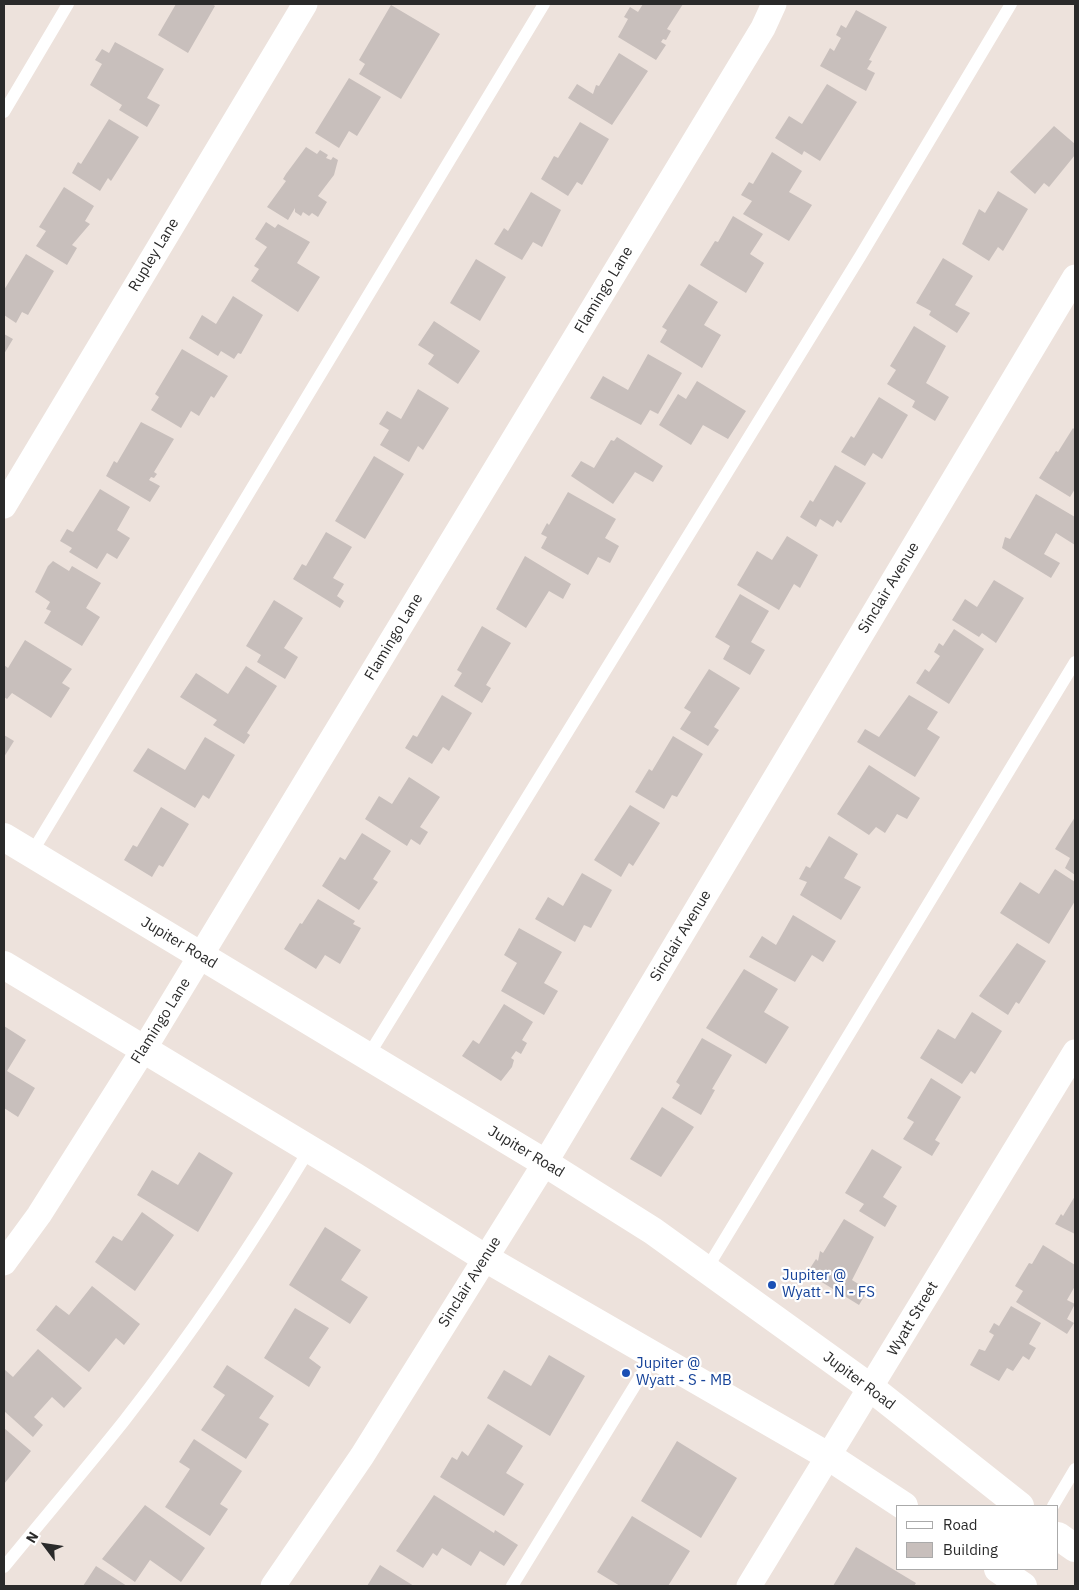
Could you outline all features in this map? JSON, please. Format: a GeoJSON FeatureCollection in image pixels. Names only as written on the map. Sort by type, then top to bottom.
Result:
{"type":"FeatureCollection","features":[{"type":"Feature","properties":{"kind":"main road","name":"Jupiter Road"},"geometry":{"type":"LineString","coordinates":[[4,838],[546,1163],[653,1231],[871,1388],[1019,1505]]}},
{"type":"Feature","properties":{"kind":"main road"},"geometry":{"type":"LineString","coordinates":[[4,965],[354,1176],[485,1258],[828,1456],[902,1505]]}},
{"type":"Feature","properties":{"kind":"main road"},"geometry":{"type":"LineString","coordinates":[[1059,1537],[1075,1548]]}},
{"type":"Feature","properties":{"kind":"street","name":"Rupley Lane"},"geometry":{"type":"LineString","coordinates":[[4,506],[305,4]]}},
{"type":"Feature","properties":{"kind":"street","name":"Flamingo Lane"},"geometry":{"type":"LineString","coordinates":[[4,1263],[39,1215],[201,956],[758,37],[774,4]]}},
{"type":"Feature","properties":{"kind":"street","name":"Sinclair Avenue"},"geometry":{"type":"LineString","coordinates":[[273,1586],[362,1456],[546,1163],[1075,277]]}},
{"type":"Feature","properties":{"kind":"street","name":"Wyatt Street"},"geometry":{"type":"LineString","coordinates":[[749,1586],[1075,1052]]}},
{"type":"Feature","properties":{"kind":"lane"},"geometry":{"type":"LineString","coordinates":[[4,112],[68,4]]}},
{"type":"Feature","properties":{"kind":"lane"},"geometry":{"type":"LineString","coordinates":[[31,854],[544,4]]}},
{"type":"Feature","properties":{"kind":"lane"},"geometry":{"type":"LineString","coordinates":[[368,1056],[856,264],[1011,4]]}},
{"type":"Feature","properties":{"kind":"lane"},"geometry":{"type":"LineString","coordinates":[[706,1270],[1075,662]]}},
{"type":"Feature","properties":{"kind":"lane"},"geometry":{"type":"LineString","coordinates":[[4,1567],[124,1420],[194,1325],[268,1218],[309,1150]]}},
{"type":"Feature","properties":{"kind":"lane"},"geometry":{"type":"LineString","coordinates":[[512,1586],[653,1356]]}},
{"type":"Feature","properties":{"kind":"lane"},"geometry":{"type":"LineString","coordinates":[[1054,1505],[1075,1469]]}},
{"type":"Feature","properties":{"kind":"building"},"geometry":{"type":"Polygon","coordinates":[[[176,4],[212,4],[215,6],[188,53],[158,35],[176,4]]]}},
{"type":"Feature","properties":{"kind":"building"},"geometry":{"type":"Polygon","coordinates":[[[643,4],[683,4],[667,29],[671,31],[666,40],[663,39],[661,42],[666,45],[656,60],[618,37],[628,19],[624,17],[630,7],[638,12],[643,4]]]}},
{"type":"Feature","properties":{"kind":"building"},"geometry":{"type":"Polygon","coordinates":[[[391,5],[440,34],[401,99],[359,74],[365,64],[359,60],[391,5]]]}},
{"type":"Feature","properties":{"kind":"building"},"geometry":{"type":"Polygon","coordinates":[[[856,10],[887,27],[869,60],[872,61],[867,69],[875,73],[866,91],[820,66],[830,48],[834,51],[841,38],[836,35],[841,25],[846,28],[856,10]]]}},
{"type":"Feature","properties":{"kind":"building"},"geometry":{"type":"Polygon","coordinates":[[[115,42],[164,69],[147,98],[160,105],[147,127],[119,110],[122,105],[90,85],[102,64],[95,60],[102,49],[109,53],[115,42]]]}},
{"type":"Feature","properties":{"kind":"building"},"geometry":{"type":"Polygon","coordinates":[[[619,53],[648,71],[612,125],[568,98],[577,84],[593,94],[596,85],[599,86],[619,53]]]}},
{"type":"Feature","properties":{"kind":"building"},"geometry":{"type":"Polygon","coordinates":[[[349,78],[381,97],[357,136],[349,131],[339,148],[315,133],[349,78]]]}},
{"type":"Feature","properties":{"kind":"building"},"geometry":{"type":"Polygon","coordinates":[[[827,84],[857,102],[820,161],[804,151],[802,155],[775,138],[789,116],[802,124],[827,84]]]}},
{"type":"Feature","properties":{"kind":"building"},"geometry":{"type":"Polygon","coordinates":[[[109,119],[139,137],[111,181],[108,178],[100,191],[72,173],[78,162],[81,164],[109,119]]]}},
{"type":"Feature","properties":{"kind":"building"},"geometry":{"type":"Polygon","coordinates":[[[580,122],[609,139],[582,185],[577,182],[568,196],[541,179],[554,156],[558,158],[580,122]]]}},
{"type":"Feature","properties":{"kind":"building"},"geometry":{"type":"Polygon","coordinates":[[[1054,126],[1075,144],[1075,155],[1049,187],[1044,183],[1035,194],[1010,172],[1054,126]]]}},
{"type":"Feature","properties":{"kind":"building"},"geometry":{"type":"Polygon","coordinates":[[[306,147],[317,154],[320,150],[328,155],[326,158],[331,160],[333,157],[338,160],[334,175],[318,196],[327,202],[318,217],[312,213],[309,216],[303,212],[301,216],[295,212],[295,208],[288,220],[267,207],[286,181],[283,179],[286,174],[306,147]]]}},
{"type":"Feature","properties":{"kind":"building"},"geometry":{"type":"Polygon","coordinates":[[[772,152],[802,171],[789,192],[812,205],[789,241],[743,214],[752,201],[741,195],[749,182],[753,184],[772,152]]]}},
{"type":"Feature","properties":{"kind":"building"},"geometry":{"type":"Polygon","coordinates":[[[64,187],[94,206],[85,221],[90,224],[72,245],[77,248],[67,265],[36,246],[46,231],[39,227],[64,187]]]}},
{"type":"Feature","properties":{"kind":"building"},"geometry":{"type":"Polygon","coordinates":[[[998,191],[1028,209],[1003,251],[998,247],[989,261],[962,244],[979,209],[985,213],[998,191]]]}},
{"type":"Feature","properties":{"kind":"building"},"geometry":{"type":"Polygon","coordinates":[[[531,192],[561,210],[542,247],[533,242],[522,260],[494,244],[504,228],[508,231],[531,192]]]}},
{"type":"Feature","properties":{"kind":"building"},"geometry":{"type":"Polygon","coordinates":[[[733,216],[763,234],[750,254],[764,263],[746,293],[700,265],[715,241],[718,242],[733,216]]]}},
{"type":"Feature","properties":{"kind":"building"},"geometry":{"type":"Polygon","coordinates":[[[266,222],[275,228],[278,224],[310,242],[297,263],[320,277],[298,312],[251,281],[259,269],[254,266],[267,247],[255,239],[266,222]]]}},
{"type":"Feature","properties":{"kind":"building"},"geometry":{"type":"Polygon","coordinates":[[[26,254],[54,271],[28,315],[22,312],[16,323],[4,315],[4,290],[26,254]]]}},
{"type":"Feature","properties":{"kind":"building"},"geometry":{"type":"Polygon","coordinates":[[[943,258],[973,276],[955,305],[970,313],[957,333],[929,315],[931,311],[916,303],[943,258]]]}},
{"type":"Feature","properties":{"kind":"building"},"geometry":{"type":"Polygon","coordinates":[[[476,259],[506,277],[480,321],[450,303],[476,259]]]}},
{"type":"Feature","properties":{"kind":"building"},"geometry":{"type":"Polygon","coordinates":[[[689,284],[718,302],[704,325],[721,335],[702,368],[660,342],[667,330],[662,327],[689,284]]]}},
{"type":"Feature","properties":{"kind":"building"},"geometry":{"type":"Polygon","coordinates":[[[233,296],[263,315],[241,354],[238,353],[234,359],[221,351],[218,356],[189,338],[202,315],[216,324],[233,296]]]}},
{"type":"Feature","properties":{"kind":"building"},"geometry":{"type":"Polygon","coordinates":[[[434,321],[480,351],[458,384],[428,364],[434,355],[418,345],[434,321]]]}},
{"type":"Feature","properties":{"kind":"building"},"geometry":{"type":"Polygon","coordinates":[[[914,326],[946,346],[926,383],[949,397],[935,421],[912,407],[915,401],[887,384],[896,370],[890,366],[914,326]]]}},
{"type":"Feature","properties":{"kind":"building"},"geometry":{"type":"Polygon","coordinates":[[[4,334],[13,339],[4,354],[4,334]]]}},
{"type":"Feature","properties":{"kind":"building"},"geometry":{"type":"Polygon","coordinates":[[[182,349],[228,376],[214,398],[211,396],[199,416],[191,411],[181,428],[151,410],[159,397],[155,394],[182,349]]]}},
{"type":"Feature","properties":{"kind":"building"},"geometry":{"type":"Polygon","coordinates":[[[648,354],[682,373],[658,414],[650,410],[641,425],[590,398],[603,376],[628,390],[648,354]]]}},
{"type":"Feature","properties":{"kind":"building"},"geometry":{"type":"Polygon","coordinates":[[[697,381],[746,411],[728,439],[703,425],[691,445],[659,425],[678,394],[686,399],[697,381]]]}},
{"type":"Feature","properties":{"kind":"building"},"geometry":{"type":"Polygon","coordinates":[[[418,389],[449,408],[423,450],[418,446],[409,462],[380,445],[389,430],[379,424],[387,411],[401,419],[418,389]]]}},
{"type":"Feature","properties":{"kind":"building"},"geometry":{"type":"Polygon","coordinates":[[[879,397],[908,415],[882,459],[873,453],[865,466],[841,452],[851,436],[854,438],[879,397]]]}},
{"type":"Feature","properties":{"kind":"building"},"geometry":{"type":"Polygon","coordinates":[[[141,422],[174,439],[154,472],[157,474],[149,480],[160,486],[150,502],[106,476],[114,461],[117,463],[141,422]]]}},
{"type":"Feature","properties":{"kind":"building"},"geometry":{"type":"Polygon","coordinates":[[[1073,428],[1075,430],[1075,489],[1070,497],[1039,478],[1073,428]]]}},
{"type":"Feature","properties":{"kind":"building"},"geometry":{"type":"Polygon","coordinates":[[[617,437],[663,466],[653,482],[635,472],[613,504],[571,476],[581,461],[594,468],[611,440],[614,441],[617,437]]]}},
{"type":"Feature","properties":{"kind":"building"},"geometry":{"type":"Polygon","coordinates":[[[374,456],[404,474],[365,539],[335,521],[374,456]]]}},
{"type":"Feature","properties":{"kind":"building"},"geometry":{"type":"Polygon","coordinates":[[[835,465],[866,483],[841,523],[837,520],[833,527],[820,519],[816,527],[800,517],[810,500],[813,502],[835,465]]]}},
{"type":"Feature","properties":{"kind":"building"},"geometry":{"type":"Polygon","coordinates":[[[100,489],[130,507],[117,530],[130,538],[117,559],[107,553],[97,569],[69,552],[72,548],[60,541],[67,529],[73,532],[100,489]]]}},
{"type":"Feature","properties":{"kind":"building"},"geometry":{"type":"Polygon","coordinates":[[[568,492],[616,519],[605,538],[619,546],[610,563],[598,557],[588,575],[541,548],[547,537],[541,534],[547,523],[549,525],[568,492]]]}},
{"type":"Feature","properties":{"kind":"building"},"geometry":{"type":"Polygon","coordinates":[[[1036,494],[1075,517],[1075,545],[1056,533],[1044,554],[1060,563],[1051,578],[1002,548],[1005,537],[1010,539],[1036,494]]]}},
{"type":"Feature","properties":{"kind":"building"},"geometry":{"type":"Polygon","coordinates":[[[326,532],[352,547],[333,578],[344,584],[337,596],[344,601],[340,608],[293,579],[302,564],[306,566],[326,532]]]}},
{"type":"Feature","properties":{"kind":"building"},"geometry":{"type":"Polygon","coordinates":[[[787,536],[818,555],[800,588],[794,584],[779,610],[737,585],[757,551],[772,560],[787,536]]]}},
{"type":"Feature","properties":{"kind":"building"},"geometry":{"type":"Polygon","coordinates":[[[525,556],[571,584],[563,599],[549,591],[526,628],[496,609],[525,556]]]}},
{"type":"Feature","properties":{"kind":"building"},"geometry":{"type":"Polygon","coordinates":[[[53,561],[69,571],[72,566],[101,583],[86,608],[100,617],[82,646],[44,623],[51,611],[46,609],[50,602],[35,592],[48,566],[53,561]]]}},
{"type":"Feature","properties":{"kind":"building"},"geometry":{"type":"Polygon","coordinates":[[[994,580],[1024,598],[996,643],[982,633],[979,637],[952,620],[965,599],[977,607],[994,580]]]}},
{"type":"Feature","properties":{"kind":"building"},"geometry":{"type":"Polygon","coordinates":[[[740,594],[769,611],[751,642],[765,650],[750,675],[723,659],[730,646],[715,637],[740,594]]]}},
{"type":"Feature","properties":{"kind":"building"},"geometry":{"type":"Polygon","coordinates":[[[274,600],[303,618],[284,648],[298,657],[285,679],[257,662],[261,655],[246,646],[274,600]]]}},
{"type":"Feature","properties":{"kind":"building"},"geometry":{"type":"Polygon","coordinates":[[[482,626],[511,643],[486,685],[491,688],[482,703],[454,686],[462,673],[457,670],[482,626]]]}},
{"type":"Feature","properties":{"kind":"building"},"geometry":{"type":"Polygon","coordinates":[[[954,629],[984,649],[949,704],[916,683],[925,669],[929,672],[940,656],[934,652],[939,643],[943,646],[954,629]]]}},
{"type":"Feature","properties":{"kind":"building"},"geometry":{"type":"Polygon","coordinates":[[[25,640],[72,669],[62,683],[70,688],[51,718],[12,693],[7,699],[4,697],[4,665],[8,668],[25,640]]]}},
{"type":"Feature","properties":{"kind":"building"},"geometry":{"type":"Polygon","coordinates":[[[246,666],[277,686],[247,733],[250,735],[244,744],[213,725],[217,720],[180,697],[196,673],[228,694],[246,666]]]}},
{"type":"Feature","properties":{"kind":"building"},"geometry":{"type":"Polygon","coordinates":[[[709,669],[740,688],[714,727],[719,730],[708,746],[680,729],[691,712],[684,708],[709,669]]]}},
{"type":"Feature","properties":{"kind":"building"},"geometry":{"type":"Polygon","coordinates":[[[442,695],[472,713],[449,751],[443,747],[432,764],[405,748],[413,735],[417,737],[442,695]]]}},
{"type":"Feature","properties":{"kind":"building"},"geometry":{"type":"Polygon","coordinates":[[[909,695],[938,712],[927,729],[940,737],[915,777],[857,742],[865,729],[879,737],[909,695]]]}},
{"type":"Feature","properties":{"kind":"building"},"geometry":{"type":"Polygon","coordinates":[[[4,735],[14,741],[4,757],[4,735]]]}},
{"type":"Feature","properties":{"kind":"building"},"geometry":{"type":"Polygon","coordinates":[[[673,736],[703,754],[677,797],[672,795],[664,809],[635,792],[649,769],[652,771],[673,736]]]}},
{"type":"Feature","properties":{"kind":"building"},"geometry":{"type":"Polygon","coordinates":[[[205,737],[235,755],[209,799],[203,795],[195,808],[133,771],[148,748],[185,770],[205,737]]]}},
{"type":"Feature","properties":{"kind":"building"},"geometry":{"type":"Polygon","coordinates":[[[869,765],[920,798],[907,819],[897,814],[885,833],[876,827],[869,835],[837,814],[869,765]]]}},
{"type":"Feature","properties":{"kind":"building"},"geometry":{"type":"Polygon","coordinates":[[[409,777],[440,797],[420,827],[428,832],[420,845],[411,839],[407,846],[365,819],[379,796],[392,804],[409,777]]]}},
{"type":"Feature","properties":{"kind":"building"},"geometry":{"type":"Polygon","coordinates":[[[630,805],[660,823],[633,866],[629,863],[621,877],[594,860],[630,805]]]}},
{"type":"Feature","properties":{"kind":"building"},"geometry":{"type":"Polygon","coordinates":[[[161,807],[189,824],[163,867],[159,865],[152,877],[124,860],[133,845],[137,847],[161,807]]]}},
{"type":"Feature","properties":{"kind":"building"},"geometry":{"type":"Polygon","coordinates":[[[1075,817],[1075,875],[1065,868],[1070,858],[1055,849],[1075,817]]]}},
{"type":"Feature","properties":{"kind":"building"},"geometry":{"type":"Polygon","coordinates":[[[362,833],[391,851],[373,879],[378,882],[359,910],[322,886],[340,857],[345,860],[362,833]]]}},
{"type":"Feature","properties":{"kind":"building"},"geometry":{"type":"Polygon","coordinates":[[[829,836],[858,854],[844,878],[861,887],[841,920],[800,895],[807,882],[799,879],[806,866],[810,868],[829,836]]]}},
{"type":"Feature","properties":{"kind":"building"},"geometry":{"type":"Polygon","coordinates":[[[1055,869],[1075,882],[1075,901],[1049,944],[1000,913],[1020,882],[1039,894],[1055,869]]]}},
{"type":"Feature","properties":{"kind":"building"},"geometry":{"type":"Polygon","coordinates":[[[582,873],[612,890],[591,928],[584,925],[575,942],[535,919],[548,897],[563,906],[582,873]]]}},
{"type":"Feature","properties":{"kind":"building"},"geometry":{"type":"Polygon","coordinates":[[[318,899],[355,921],[353,924],[361,928],[340,964],[325,955],[316,969],[284,949],[318,899]]]}},
{"type":"Feature","properties":{"kind":"building"},"geometry":{"type":"Polygon","coordinates":[[[793,915],[836,941],[823,962],[812,955],[795,982],[749,957],[762,936],[776,945],[793,915]]]}},
{"type":"Feature","properties":{"kind":"building"},"geometry":{"type":"Polygon","coordinates":[[[519,928],[562,952],[544,983],[558,991],[544,1015],[501,991],[517,963],[504,955],[519,928]]]}},
{"type":"Feature","properties":{"kind":"building"},"geometry":{"type":"Polygon","coordinates":[[[1017,943],[1046,961],[1019,1004],[1016,1002],[1008,1015],[979,996],[1017,943]]]}},
{"type":"Feature","properties":{"kind":"building"},"geometry":{"type":"Polygon","coordinates":[[[744,969],[778,989],[764,1012],[789,1027],[766,1064],[706,1028],[744,969]]]}},
{"type":"Feature","properties":{"kind":"building"},"geometry":{"type":"Polygon","coordinates":[[[504,1004],[533,1022],[522,1040],[527,1043],[521,1054],[516,1051],[511,1058],[514,1060],[512,1067],[501,1081],[462,1056],[473,1040],[479,1044],[504,1004]]]}},
{"type":"Feature","properties":{"kind":"building"},"geometry":{"type":"Polygon","coordinates":[[[972,1012],[1002,1031],[975,1074],[971,1071],[962,1084],[920,1058],[938,1029],[955,1039],[972,1012]]]}},
{"type":"Feature","properties":{"kind":"building"},"geometry":{"type":"Polygon","coordinates":[[[4,1026],[26,1040],[7,1071],[35,1088],[18,1117],[4,1108],[4,1026]]]}},
{"type":"Feature","properties":{"kind":"building"},"geometry":{"type":"Polygon","coordinates":[[[702,1038],[732,1055],[712,1089],[715,1090],[701,1115],[672,1098],[680,1085],[676,1082],[702,1038]]]}},
{"type":"Feature","properties":{"kind":"building"},"geometry":{"type":"Polygon","coordinates":[[[931,1078],[961,1097],[935,1140],[940,1143],[932,1156],[903,1139],[914,1122],[907,1118],[931,1078]]]}},
{"type":"Feature","properties":{"kind":"building"},"geometry":{"type":"Polygon","coordinates":[[[662,1107],[694,1127],[661,1177],[630,1159],[662,1107]]]}},
{"type":"Feature","properties":{"kind":"building"},"geometry":{"type":"Polygon","coordinates":[[[872,1149],[902,1167],[883,1197],[897,1206],[885,1227],[859,1211],[864,1204],[845,1193],[872,1149]]]}},
{"type":"Feature","properties":{"kind":"building"},"geometry":{"type":"Polygon","coordinates":[[[199,1152],[233,1173],[198,1232],[137,1195],[152,1170],[178,1185],[199,1152]]]}},
{"type":"Feature","properties":{"kind":"building"},"geometry":{"type":"Polygon","coordinates":[[[1075,1196],[1075,1234],[1055,1224],[1061,1214],[1063,1216],[1075,1196]]]}},
{"type":"Feature","properties":{"kind":"building"},"geometry":{"type":"Polygon","coordinates":[[[142,1212],[174,1235],[135,1291],[95,1262],[113,1236],[122,1241],[142,1212]]]}},
{"type":"Feature","properties":{"kind":"building"},"geometry":{"type":"Polygon","coordinates":[[[844,1219],[874,1237],[852,1280],[868,1290],[859,1305],[807,1273],[816,1259],[818,1261],[820,1251],[823,1253],[844,1219]]]}},
{"type":"Feature","properties":{"kind":"building"},"geometry":{"type":"Polygon","coordinates":[[[325,1227],[361,1250],[341,1280],[368,1297],[350,1324],[289,1285],[325,1227]]]}},
{"type":"Feature","properties":{"kind":"building"},"geometry":{"type":"Polygon","coordinates":[[[1043,1245],[1075,1265],[1075,1286],[1067,1300],[1075,1304],[1067,1319],[1074,1323],[1067,1334],[1016,1302],[1023,1291],[1015,1286],[1029,1263],[1032,1264],[1043,1245]]]}},
{"type":"Feature","properties":{"kind":"building"},"geometry":{"type":"Polygon","coordinates":[[[92,1286],[140,1324],[124,1345],[116,1338],[89,1372],[36,1330],[56,1305],[69,1315],[92,1286]]]}},
{"type":"Feature","properties":{"kind":"building"},"geometry":{"type":"Polygon","coordinates":[[[1011,1306],[1041,1323],[1029,1344],[1036,1348],[1029,1360],[1023,1356],[1013,1371],[1007,1368],[999,1381],[970,1365],[979,1349],[985,1351],[994,1335],[989,1332],[994,1323],[999,1326],[1011,1306]]]}},
{"type":"Feature","properties":{"kind":"building"},"geometry":{"type":"Polygon","coordinates":[[[295,1308],[329,1328],[309,1358],[321,1367],[309,1387],[264,1358],[295,1308]]]}},
{"type":"Feature","properties":{"kind":"building"},"geometry":{"type":"Polygon","coordinates":[[[38,1349],[82,1388],[64,1408],[52,1397],[34,1417],[43,1425],[33,1437],[4,1411],[4,1369],[13,1377],[38,1349]]]}},
{"type":"Feature","properties":{"kind":"building"},"geometry":{"type":"Polygon","coordinates":[[[549,1355],[585,1376],[550,1436],[487,1398],[504,1370],[531,1386],[549,1355]]]}},
{"type":"Feature","properties":{"kind":"building"},"geometry":{"type":"Polygon","coordinates":[[[227,1365],[274,1396],[259,1418],[269,1424],[246,1459],[201,1430],[225,1395],[213,1387],[227,1365]]]}},
{"type":"Feature","properties":{"kind":"building"},"geometry":{"type":"Polygon","coordinates":[[[488,1424],[523,1446],[506,1473],[524,1484],[504,1516],[440,1477],[452,1457],[457,1460],[462,1451],[468,1456],[488,1424]]]}},
{"type":"Feature","properties":{"kind":"building"},"geometry":{"type":"Polygon","coordinates":[[[4,1428],[31,1451],[4,1484],[4,1428]]]}},
{"type":"Feature","properties":{"kind":"building"},"geometry":{"type":"Polygon","coordinates":[[[194,1439],[242,1471],[220,1504],[228,1509],[210,1536],[165,1507],[190,1469],[179,1462],[194,1439]]]}},
{"type":"Feature","properties":{"kind":"building"},"geometry":{"type":"Polygon","coordinates":[[[677,1441],[737,1478],[701,1538],[641,1501],[677,1441]]]}},
{"type":"Feature","properties":{"kind":"building"},"geometry":{"type":"Polygon","coordinates":[[[434,1495],[494,1533],[495,1530],[518,1545],[504,1566],[480,1551],[471,1566],[442,1548],[437,1556],[433,1553],[423,1568],[396,1551],[434,1495]]]}},
{"type":"Feature","properties":{"kind":"building"},"geometry":{"type":"Polygon","coordinates":[[[145,1505],[205,1548],[181,1582],[150,1560],[135,1582],[102,1559],[145,1505]]]}},
{"type":"Feature","properties":{"kind":"building"},"geometry":{"type":"Polygon","coordinates":[[[632,1516],[690,1551],[668,1586],[620,1586],[597,1572],[632,1516]]]}},
{"type":"Feature","properties":{"kind":"building"},"geometry":{"type":"Polygon","coordinates":[[[856,1547],[916,1583],[914,1586],[833,1586],[856,1547]]]}},
{"type":"Feature","properties":{"kind":"building"},"geometry":{"type":"Polygon","coordinates":[[[380,1565],[414,1586],[367,1586],[380,1565]]]}},
{"type":"Feature","properties":{"kind":"building"},"geometry":{"type":"Polygon","coordinates":[[[96,1566],[127,1586],[83,1586],[96,1566]]]}},
{"type":"Feature","properties":{"kind":"place","name":"Jupiter @ Wyatt - N - FS"},"geometry":{"type":"Point","coordinates":[772,1285]}},
{"type":"Feature","properties":{"kind":"place","name":"Jupiter @ Wyatt - S - MB"},"geometry":{"type":"Point","coordinates":[626,1373]}}]}
